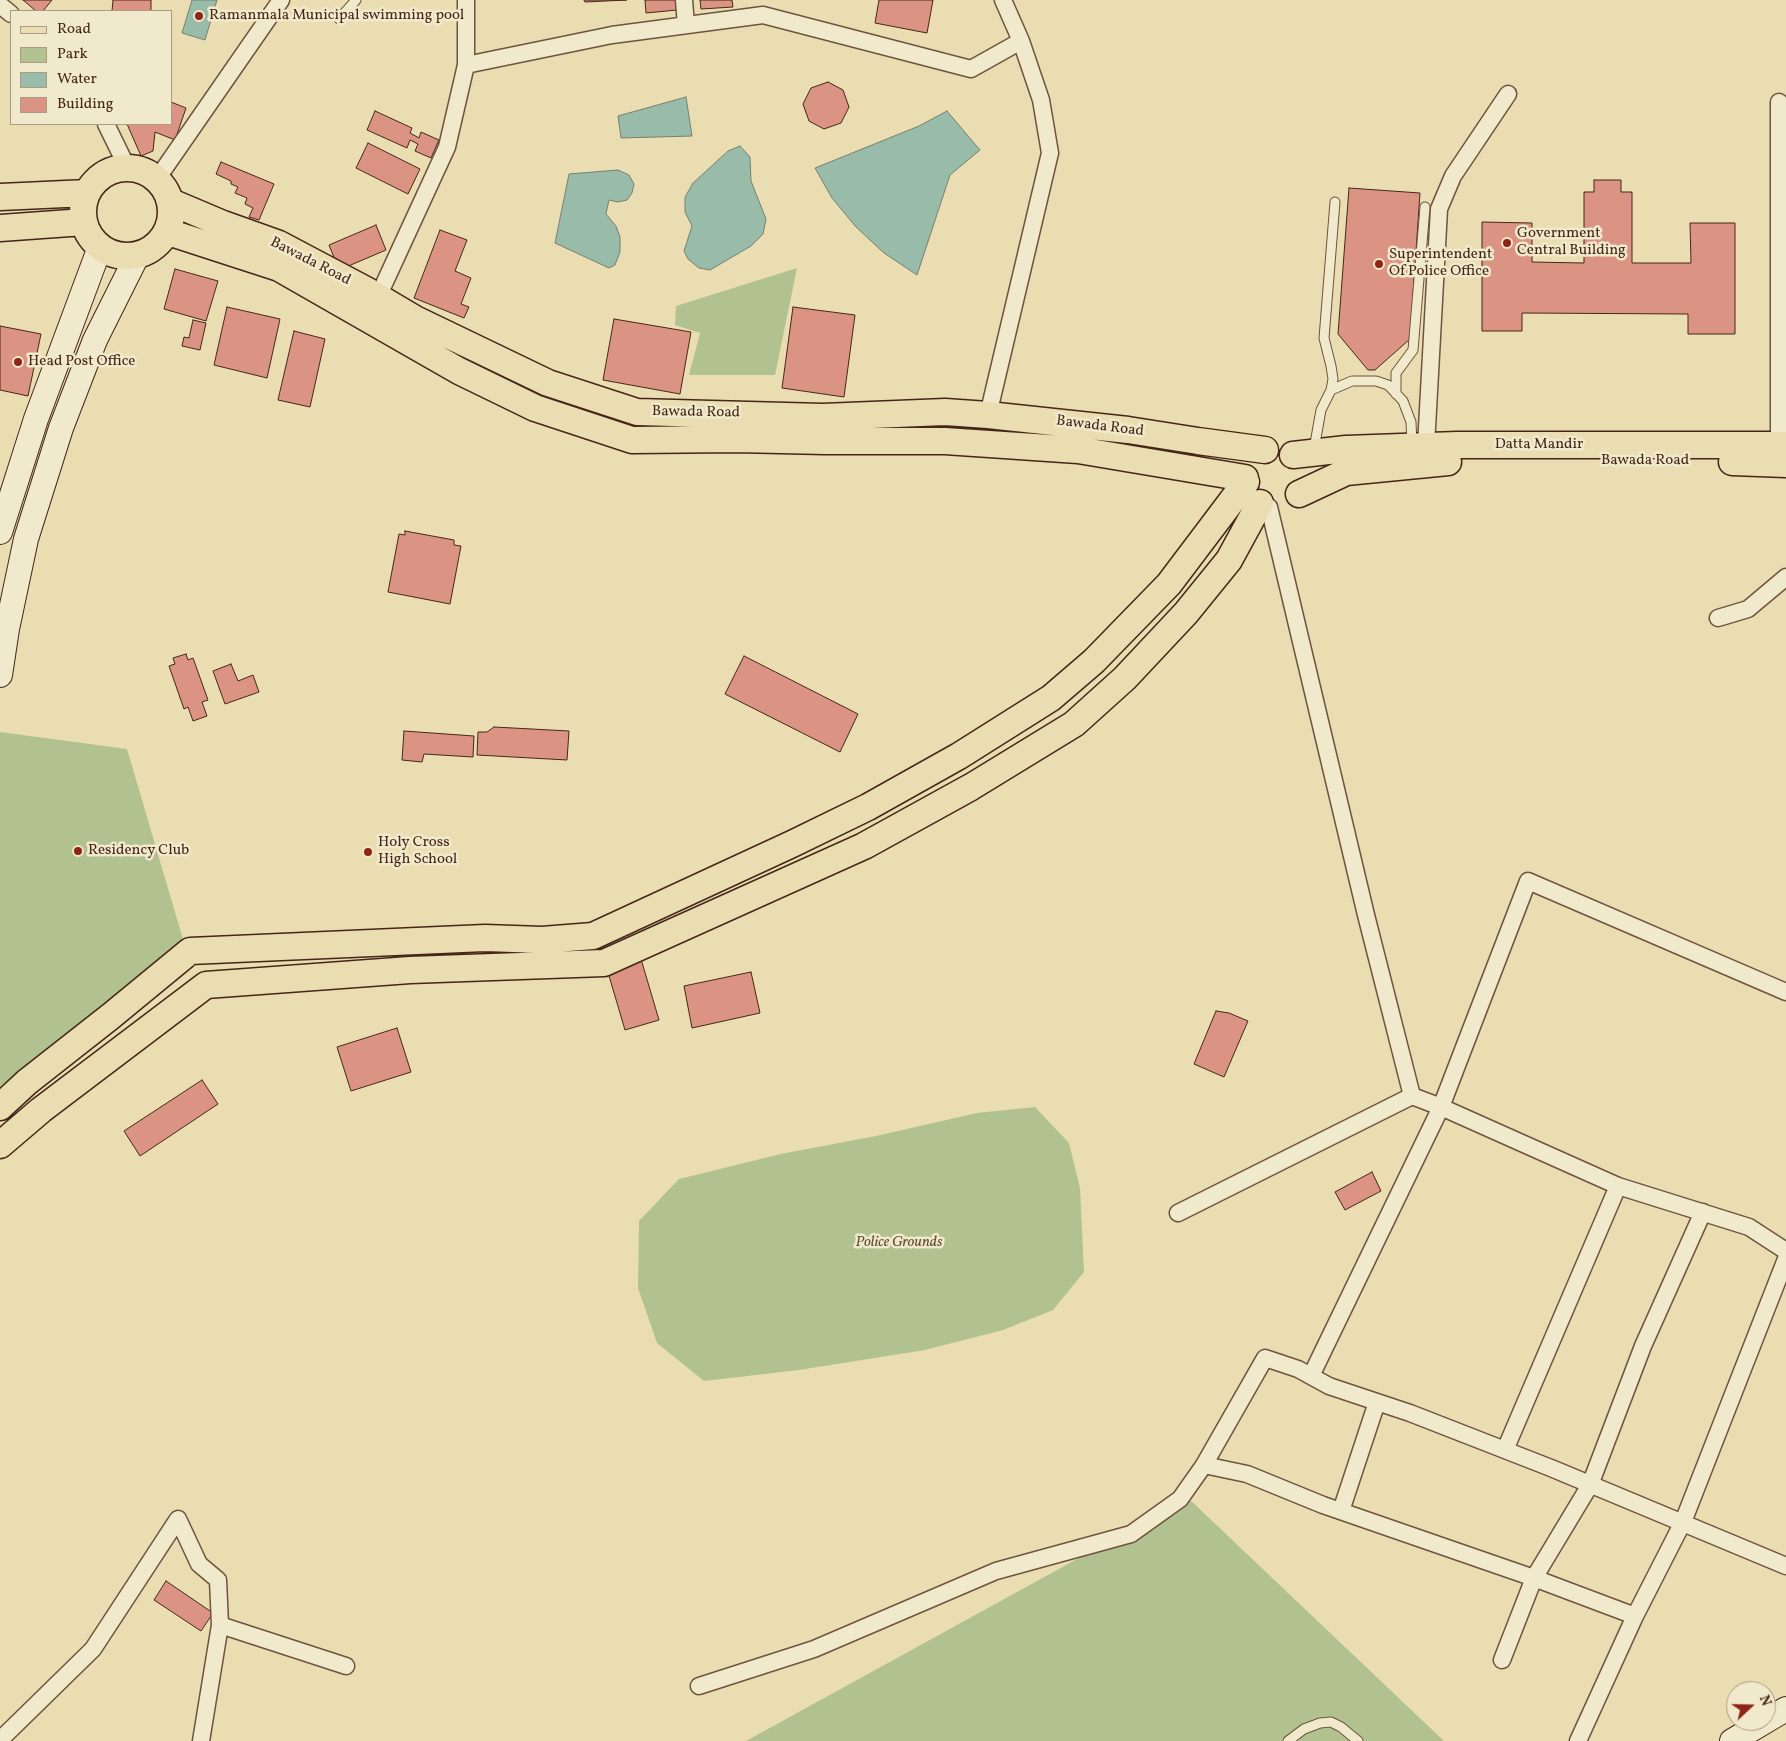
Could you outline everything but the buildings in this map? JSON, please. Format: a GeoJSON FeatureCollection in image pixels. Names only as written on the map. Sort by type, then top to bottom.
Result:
{"type":"FeatureCollection","features":[{"type":"Feature","properties":{"kind":"main road"},"geometry":{"type":"LineString","coordinates":[[127,167],[143,170],[157,179],[163,185],[171,202],[168,232],[163,240],[153,249],[137,256],[117,256],[100,247],[92,239],[84,222],[83,207],[87,193],[94,182],[103,174],[127,167]]}},
{"type":"Feature","properties":{"kind":"main road"},"geometry":{"type":"LineString","coordinates":[[0,197],[87,193]]}},
{"type":"Feature","properties":{"kind":"main road","name":"Bawada Road"},"geometry":{"type":"LineString","coordinates":[[171,202],[223,224],[280,244],[416,319],[548,383],[636,412],[823,417],[945,412],[1128,430],[1266,450]]}},
{"type":"Feature","properties":{"kind":"main road"},"geometry":{"type":"LineString","coordinates":[[0,228],[84,222]]}},
{"type":"Feature","properties":{"kind":"main road"},"geometry":{"type":"LineString","coordinates":[[0,1145],[41,1110],[206,985],[410,970],[604,963],[864,846],[970,787],[1074,724],[1125,678],[1186,613],[1229,560],[1255,493],[1248,466],[1255,456],[1266,450],[1282,449],[1303,454],[1302,486],[1299,494],[1286,505],[1255,493],[1078,450],[945,441],[825,441],[737,438],[632,440],[535,408],[459,371],[279,268],[168,232]]}},
{"type":"Feature","properties":{"kind":"main road"},"geometry":{"type":"LineString","coordinates":[[0,532],[36,418],[100,247]]}},
{"type":"Feature","properties":{"kind":"main road"},"geometry":{"type":"LineString","coordinates":[[0,675],[7,629],[26,539],[58,437],[95,340],[137,256]]}},
{"type":"Feature","properties":{"kind":"main road","name":"Datta Mandir"},"geometry":{"type":"LineString","coordinates":[[1303,454],[1346,449],[1419,446],[1784,451]]}},
{"type":"Feature","properties":{"kind":"main road","name":"Bawada Road"},"geometry":{"type":"LineString","coordinates":[[1299,494],[1346,472],[1435,462],[1622,461],[1784,451]]}},
{"type":"Feature","properties":{"kind":"main road"},"geometry":{"type":"LineString","coordinates":[[0,1107],[27,1082],[190,951],[484,938],[542,940],[593,936],[868,807],[959,756],[1051,698],[1094,661],[1170,584],[1255,493]]}},
{"type":"Feature","properties":{"kind":"main road"},"geometry":{"type":"LineString","coordinates":[[593,936],[604,963]]}},
{"type":"Feature","properties":{"kind":"main road"},"geometry":{"type":"LineString","coordinates":[[110,1016],[130,1042]]}},
{"type":"Feature","properties":{"kind":"main road"},"geometry":{"type":"LineString","coordinates":[[1732,1741],[1786,1709]]}},
{"type":"Feature","properties":{"kind":"street"},"geometry":{"type":"LineString","coordinates":[[157,179],[281,0]]}},
{"type":"Feature","properties":{"kind":"street"},"geometry":{"type":"LineString","coordinates":[[378,297],[447,147],[466,65],[466,0]]}},
{"type":"Feature","properties":{"kind":"street"},"geometry":{"type":"LineString","coordinates":[[684,0],[686,25]]}},
{"type":"Feature","properties":{"kind":"street"},"geometry":{"type":"LineString","coordinates":[[988,415],[1050,153],[1041,100],[1021,42],[1003,0]]}},
{"type":"Feature","properties":{"kind":"street"},"geometry":{"type":"LineString","coordinates":[[0,5],[10,13]]}},
{"type":"Feature","properties":{"kind":"street"},"geometry":{"type":"LineString","coordinates":[[466,65],[612,35],[763,15],[971,69],[1021,42]]}},
{"type":"Feature","properties":{"kind":"street"},"geometry":{"type":"LineString","coordinates":[[1419,446],[1439,209],[1452,176],[1508,94]]}},
{"type":"Feature","properties":{"kind":"street"},"geometry":{"type":"LineString","coordinates":[[1779,102],[1784,451]]}},
{"type":"Feature","properties":{"kind":"street"},"geometry":{"type":"LineString","coordinates":[[106,125],[127,167]]}},
{"type":"Feature","properties":{"kind":"street"},"geometry":{"type":"LineString","coordinates":[[1255,493],[1412,1096]]}},
{"type":"Feature","properties":{"kind":"street"},"geometry":{"type":"LineString","coordinates":[[1718,618],[1748,610],[1786,577]]}},
{"type":"Feature","properties":{"kind":"street"},"geometry":{"type":"LineString","coordinates":[[1311,1376],[1441,1107],[1528,881],[1786,992]]}},
{"type":"Feature","properties":{"kind":"street"},"geometry":{"type":"LineString","coordinates":[[1178,1213],[1412,1096],[1441,1107],[1618,1186],[1749,1226],[1786,1251]]}},
{"type":"Feature","properties":{"kind":"street"},"geometry":{"type":"LineString","coordinates":[[1505,1450],[1618,1186]]}},
{"type":"Feature","properties":{"kind":"street"},"geometry":{"type":"LineString","coordinates":[[1502,1660],[1534,1578],[1590,1485],[1643,1346],[1703,1212]]}},
{"type":"Feature","properties":{"kind":"street"},"geometry":{"type":"LineString","coordinates":[[1578,1741],[1635,1616],[1683,1522],[1786,1260]]}},
{"type":"Feature","properties":{"kind":"street"},"geometry":{"type":"LineString","coordinates":[[699,1686],[814,1649],[996,1571],[1132,1534],[1180,1499],[1204,1465],[1265,1358],[1298,1369],[1329,1386],[1505,1450],[1786,1566]]}},
{"type":"Feature","properties":{"kind":"street"},"geometry":{"type":"LineString","coordinates":[[1341,1511],[1377,1402]]}},
{"type":"Feature","properties":{"kind":"street"},"geometry":{"type":"LineString","coordinates":[[1204,1465],[1247,1474],[1341,1511],[1534,1578],[1635,1616]]}},
{"type":"Feature","properties":{"kind":"street"},"geometry":{"type":"LineString","coordinates":[[0,1740],[93,1649],[178,1520],[199,1564],[218,1580],[220,1625],[201,1741]]}},
{"type":"Feature","properties":{"kind":"street"},"geometry":{"type":"LineString","coordinates":[[220,1625],[346,1666]]}},
{"type":"Feature","properties":{"kind":"lane"},"geometry":{"type":"LineString","coordinates":[[339,19],[356,0]]}},
{"type":"Feature","properties":{"kind":"lane"},"geometry":{"type":"LineString","coordinates":[[1303,454],[1333,379],[1324,338],[1335,202]]}},
{"type":"Feature","properties":{"kind":"lane"},"geometry":{"type":"LineString","coordinates":[[1396,394],[1396,373],[1413,350],[1425,207]]}},
{"type":"Feature","properties":{"kind":"lane"},"geometry":{"type":"LineString","coordinates":[[1330,390],[1352,381],[1376,381],[1388,385],[1403,401],[1419,446]]}},
{"type":"Feature","properties":{"kind":"lane"},"geometry":{"type":"LineString","coordinates":[[1288,1741],[1304,1729],[1320,1723],[1331,1722],[1341,1727],[1358,1741]]}},
{"type":"Feature","properties":{"kind":"green space"},"geometry":{"type":"Polygon","coordinates":[[[797,268],[775,375],[689,375],[700,333],[675,325],[676,306],[797,268]]]}},
{"type":"Feature","properties":{"kind":"green space","name":"Residency Club"},"geometry":{"type":"Polygon","coordinates":[[[0,732],[127,749],[187,953],[0,1094],[0,732]]]}},
{"type":"Feature","properties":{"kind":"green space","name":"Police Grounds"},"geometry":{"type":"Polygon","coordinates":[[[1035,1107],[1069,1143],[1080,1188],[1084,1272],[1053,1310],[1003,1330],[925,1350],[799,1370],[704,1381],[657,1343],[638,1288],[639,1221],[679,1179],[781,1154],[876,1136],[977,1113],[1035,1107]]]}},
{"type":"Feature","properties":{"kind":"green space"},"geometry":{"type":"Polygon","coordinates":[[[1188,1498],[1444,1741],[746,1741],[1188,1498]]]}},
{"type":"Feature","properties":{"kind":"water","name":"Ramanmala Municipal swimming pool"},"geometry":{"type":"Polygon","coordinates":[[[192,0],[217,0],[205,40],[182,33],[192,0]]]}},
{"type":"Feature","properties":{"kind":"water"},"geometry":{"type":"Polygon","coordinates":[[[686,97],[692,136],[621,138],[618,116],[686,97]]]}},
{"type":"Feature","properties":{"kind":"water"},"geometry":{"type":"Polygon","coordinates":[[[947,111],[980,150],[950,175],[917,275],[884,253],[856,227],[832,198],[815,168],[919,126],[947,111]]]}},
{"type":"Feature","properties":{"kind":"water"},"geometry":{"type":"Polygon","coordinates":[[[740,146],[750,157],[751,181],[766,219],[763,234],[751,246],[710,270],[699,268],[688,259],[684,251],[692,226],[685,212],[685,197],[693,183],[728,151],[740,146]]]}},
{"type":"Feature","properties":{"kind":"water"},"geometry":{"type":"Polygon","coordinates":[[[618,170],[629,175],[634,184],[632,193],[627,200],[618,202],[609,200],[606,214],[616,226],[620,237],[620,252],[615,265],[609,268],[555,243],[569,174],[618,170]]]}},
{"type":"Feature","properties":{"kind":"place","name":"Ramanmala Municipal swimming pool"},"geometry":{"type":"Point","coordinates":[199,16]}},
{"type":"Feature","properties":{"kind":"place","name":"Government Central Building"},"geometry":{"type":"Point","coordinates":[1507,243]}},
{"type":"Feature","properties":{"kind":"place","name":"Superintendent Of Police Office"},"geometry":{"type":"Point","coordinates":[1379,264]}},
{"type":"Feature","properties":{"kind":"place","name":"Head Post Office"},"geometry":{"type":"Point","coordinates":[18,362]}},
{"type":"Feature","properties":{"kind":"place","name":"Residency Club"},"geometry":{"type":"Point","coordinates":[78,851]}},
{"type":"Feature","properties":{"kind":"place","name":"Holy Cross High School"},"geometry":{"type":"Point","coordinates":[368,852]}}]}
